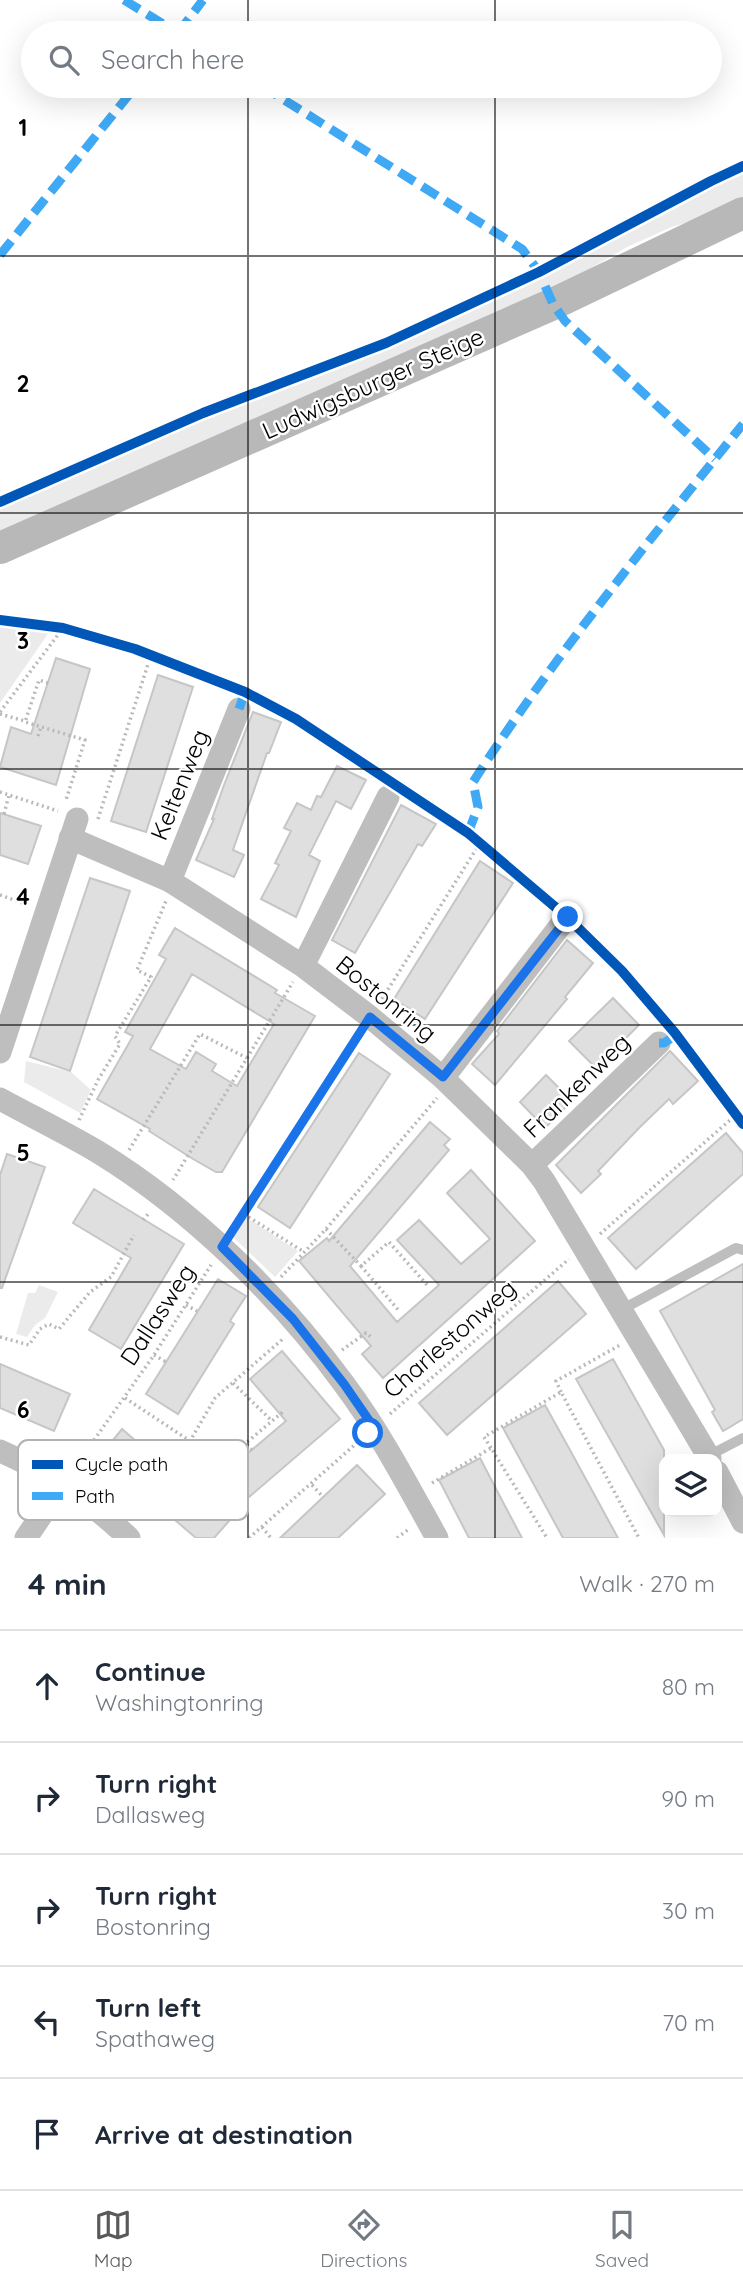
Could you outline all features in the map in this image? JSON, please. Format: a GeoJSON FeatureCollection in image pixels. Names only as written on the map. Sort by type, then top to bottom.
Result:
{"type":"FeatureCollection","features":[{"type":"Feature","properties":{"kind":"main road","name":"Ludwigsburger Steige"},"geometry":{"type":"LineString","coordinates":[[0,548],[553,304],[743,213]]}},
{"type":"Feature","properties":{"kind":"street","name":"Keltenweg"},"geometry":{"type":"LineString","coordinates":[[170,881],[239,709]]}},
{"type":"Feature","properties":{"kind":"street"},"geometry":{"type":"LineString","coordinates":[[303,965],[388,797]]}},
{"type":"Feature","properties":{"kind":"street","name":"Bostonring"},"geometry":{"type":"LineString","coordinates":[[74,828],[170,881],[303,965],[370,1017],[532,1166],[706,1454]]}},
{"type":"Feature","properties":{"kind":"street"},"geometry":{"type":"LineString","coordinates":[[0,1052],[74,828]]}},
{"type":"Feature","properties":{"kind":"street"},"geometry":{"type":"LineString","coordinates":[[442,1085],[568,917]]}},
{"type":"Feature","properties":{"kind":"street","name":"Frankenweg"},"geometry":{"type":"LineString","coordinates":[[532,1166],[659,1043]]}},
{"type":"Feature","properties":{"kind":"street"},"geometry":{"type":"LineString","coordinates":[[0,1099],[119,1167],[156,1205],[184,1214],[222,1247],[293,1319],[344,1384],[375,1429],[437,1538]]}},
{"type":"Feature","properties":{"kind":"street"},"geometry":{"type":"LineString","coordinates":[[0,1451],[18,1459]]}},
{"type":"Feature","properties":{"kind":"street","name":"Bostonring"},"geometry":{"type":"LineString","coordinates":[[722,1483],[743,1522]]}},
{"type":"Feature","properties":{"kind":"street"},"geometry":{"type":"LineString","coordinates":[[26,1538],[38,1520]]}},
{"type":"Feature","properties":{"kind":"street"},"geometry":{"type":"LineString","coordinates":[[110,1520],[129,1538]]}},
{"type":"Feature","properties":{"kind":"lane"},"geometry":{"type":"LineString","coordinates":[[621,1310],[736,1248],[743,1250]]}},
{"type":"Feature","properties":{"kind":"lane"},"geometry":{"type":"LineString","coordinates":[[722,1454],[743,1438]]}},
{"type":"Feature","properties":{"kind":"path"},"geometry":{"type":"LineString","coordinates":[[63,628],[0,713],[85,740],[62,813],[74,828],[96,826],[151,655]]}},
{"type":"Feature","properties":{"kind":"path"},"geometry":{"type":"LineString","coordinates":[[25,722],[39,680],[47,683]]}},
{"type":"Feature","properties":{"kind":"path"},"geometry":{"type":"LineString","coordinates":[[38,736],[41,727]]}},
{"type":"Feature","properties":{"kind":"path"},"geometry":{"type":"LineString","coordinates":[[4,814],[9,795]]}},
{"type":"Feature","properties":{"kind":"path"},"geometry":{"type":"LineString","coordinates":[[71,1138],[98,1080],[120,1044],[114,1036],[150,977],[137,970],[170,892],[170,881]]}},
{"type":"Feature","properties":{"kind":"path"},"geometry":{"type":"LineString","coordinates":[[0,895],[33,907]]}},
{"type":"Feature","properties":{"kind":"path"},"geometry":{"type":"LineString","coordinates":[[142,1220],[156,1205],[303,965]]}},
{"type":"Feature","properties":{"kind":"path"},"geometry":{"type":"LineString","coordinates":[[119,1167],[200,1034],[247,1058]]}},
{"type":"Feature","properties":{"kind":"path"},"geometry":{"type":"LineString","coordinates":[[292,1266],[326,1229],[442,1085]]}},
{"type":"Feature","properties":{"kind":"path"},"geometry":{"type":"LineString","coordinates":[[602,1232],[737,1114]]}},
{"type":"Feature","properties":{"kind":"path"},"geometry":{"type":"LineString","coordinates":[[244,1214],[304,1252]]}},
{"type":"Feature","properties":{"kind":"path"},"geometry":{"type":"LineString","coordinates":[[326,1229],[400,1311]]}},
{"type":"Feature","properties":{"kind":"path"},"geometry":{"type":"LineString","coordinates":[[0,1337],[29,1345],[40,1329],[50,1324],[59,1329],[90,1292],[111,1277],[134,1235]]}},
{"type":"Feature","properties":{"kind":"path"},"geometry":{"type":"LineString","coordinates":[[361,1266],[389,1242],[428,1286]]}},
{"type":"Feature","properties":{"kind":"path"},"geometry":{"type":"LineString","coordinates":[[186,1306],[197,1311]]}},
{"type":"Feature","properties":{"kind":"path"},"geometry":{"type":"LineString","coordinates":[[350,1344],[366,1333],[371,1337]]}},
{"type":"Feature","properties":{"kind":"path"},"geometry":{"type":"LineString","coordinates":[[191,1440],[215,1398],[283,1339]]}},
{"type":"Feature","properties":{"kind":"path"},"geometry":{"type":"LineString","coordinates":[[623,1343],[556,1381],[639,1538]]}},
{"type":"Feature","properties":{"kind":"path"},"geometry":{"type":"LineString","coordinates":[[154,1355],[166,1362]]}},
{"type":"Feature","properties":{"kind":"path"},"geometry":{"type":"LineString","coordinates":[[233,1383],[272,1421]]}},
{"type":"Feature","properties":{"kind":"path"},"geometry":{"type":"LineString","coordinates":[[547,1538],[484,1437],[561,1392]]}},
{"type":"Feature","properties":{"kind":"path"},"geometry":{"type":"LineString","coordinates":[[125,1398],[188,1440]]}},
{"type":"Feature","properties":{"kind":"path"},"geometry":{"type":"LineString","coordinates":[[248,1441],[285,1409]]}},
{"type":"Feature","properties":{"kind":"path"},"geometry":{"type":"LineString","coordinates":[[248,1445],[253,1450]]}},
{"type":"Feature","properties":{"kind":"path"},"geometry":{"type":"LineString","coordinates":[[432,1483],[491,1448]]}},
{"type":"Feature","properties":{"kind":"path"},"geometry":{"type":"LineString","coordinates":[[312,1485],[323,1497]]}},
{"type":"Feature","properties":{"kind":"path"},"geometry":{"type":"LineString","coordinates":[[262,1527],[271,1538]]}},
{"type":"Feature","properties":{"kind":"path"},"geometry":{"type":"LineString","coordinates":[[397,1538],[410,1528]]}},
{"type":"Feature","properties":{"kind":"shaded area"},"geometry":{"type":"Polygon","coordinates":[[[743,170],[743,203],[716,216],[674,226],[627,247],[593,267],[562,291],[0,542],[0,498],[190,416],[370,349],[537,274],[598,237],[743,170]]]}},
{"type":"Feature","properties":{"kind":"shaded area"},"geometry":{"type":"Polygon","coordinates":[[[0,626],[50,631],[0,703],[0,626]]]}},
{"type":"Feature","properties":{"kind":"shaded area"},"geometry":{"type":"Polygon","coordinates":[[[26,1061],[71,1072],[91,1090],[80,1113],[24,1082],[26,1061]]]}},
{"type":"Feature","properties":{"kind":"shaded area"},"geometry":{"type":"Polygon","coordinates":[[[246,1217],[298,1251],[275,1277],[233,1237],[246,1217]]]}},
{"type":"Feature","properties":{"kind":"shaded area"},"geometry":{"type":"Polygon","coordinates":[[[39,1285],[58,1292],[45,1318],[35,1325],[27,1337],[16,1334],[28,1293],[35,1293],[39,1285]]]}},
{"type":"Feature","properties":{"kind":"building"},"geometry":{"type":"Polygon","coordinates":[[[56,658],[90,669],[56,785],[0,767],[11,727],[31,734],[56,658]]]}},
{"type":"Feature","properties":{"kind":"building"},"geometry":{"type":"Polygon","coordinates":[[[158,675],[193,687],[146,832],[111,821],[158,675]]]}},
{"type":"Feature","properties":{"kind":"building"},"geometry":{"type":"Polygon","coordinates":[[[253,712],[281,722],[267,753],[233,850],[244,855],[234,877],[196,860],[253,712]]]}},
{"type":"Feature","properties":{"kind":"building"},"geometry":{"type":"Polygon","coordinates":[[[337,766],[366,780],[351,809],[336,801],[309,855],[320,861],[296,917],[261,899],[279,865],[275,863],[291,831],[284,828],[297,803],[311,810],[337,766]]]}},
{"type":"Feature","properties":{"kind":"building"},"geometry":{"type":"Polygon","coordinates":[[[401,805],[436,824],[422,846],[418,844],[355,953],[332,940],[401,805]]]}},
{"type":"Feature","properties":{"kind":"building"},"geometry":{"type":"Polygon","coordinates":[[[0,813],[41,826],[28,864],[0,855],[0,813]]]}},
{"type":"Feature","properties":{"kind":"building"},"geometry":{"type":"Polygon","coordinates":[[[480,861],[513,883],[425,1019],[394,999],[480,861]]]}},
{"type":"Feature","properties":{"kind":"building"},"geometry":{"type":"Polygon","coordinates":[[[90,878],[130,891],[70,1071],[30,1057],[90,878]]]}},
{"type":"Feature","properties":{"kind":"building"},"geometry":{"type":"Polygon","coordinates":[[[175,928],[315,1016],[222,1172],[216,1172],[193,1159],[149,1131],[150,1129],[97,1099],[133,1036],[125,1032],[166,959],[159,955],[175,928]],[[192,974],[150,1049],[186,1069],[196,1052],[216,1064],[212,1071],[237,1086],[274,1024],[192,974]]]}},
{"type":"Feature","properties":{"kind":"building"},"geometry":{"type":"Polygon","coordinates":[[[567,940],[593,963],[565,997],[567,999],[495,1085],[472,1064],[499,1034],[497,1031],[567,940]]]}},
{"type":"Feature","properties":{"kind":"building"},"geometry":{"type":"Polygon","coordinates":[[[613,998],[639,1025],[596,1068],[569,1041],[613,998]]]}},
{"type":"Feature","properties":{"kind":"building"},"geometry":{"type":"Polygon","coordinates":[[[670,1051],[698,1081],[673,1104],[669,1099],[598,1171],[601,1174],[581,1193],[556,1165],[670,1051]]]}},
{"type":"Feature","properties":{"kind":"building"},"geometry":{"type":"Polygon","coordinates":[[[359,1053],[390,1074],[290,1228],[258,1207],[359,1053]]]}},
{"type":"Feature","properties":{"kind":"building"},"geometry":{"type":"Polygon","coordinates":[[[546,1075],[572,1101],[545,1128],[520,1102],[546,1075]]]}},
{"type":"Feature","properties":{"kind":"building"},"geometry":{"type":"Polygon","coordinates":[[[430,1122],[450,1139],[444,1145],[449,1150],[350,1266],[397,1322],[439,1285],[397,1240],[419,1220],[461,1264],[490,1239],[447,1193],[471,1170],[535,1241],[383,1378],[362,1354],[371,1346],[299,1261],[327,1238],[329,1241],[430,1122]]]}},
{"type":"Feature","properties":{"kind":"building"},"geometry":{"type":"Polygon","coordinates":[[[726,1133],[743,1153],[743,1174],[636,1269],[608,1238],[726,1133]]]}},
{"type":"Feature","properties":{"kind":"building"},"geometry":{"type":"Polygon","coordinates":[[[7,1154],[45,1167],[0,1288],[0,1175],[7,1154]]]}},
{"type":"Feature","properties":{"kind":"building"},"geometry":{"type":"Polygon","coordinates":[[[94,1189],[184,1244],[121,1349],[89,1330],[131,1258],[73,1223],[94,1189]]]}},
{"type":"Feature","properties":{"kind":"building"},"geometry":{"type":"Polygon","coordinates":[[[743,1264],[743,1419],[723,1431],[712,1412],[715,1410],[660,1311],[743,1264]]]}},
{"type":"Feature","properties":{"kind":"building"},"geometry":{"type":"Polygon","coordinates":[[[218,1279],[246,1296],[230,1321],[234,1324],[178,1414],[146,1394],[218,1279]]]}},
{"type":"Feature","properties":{"kind":"building"},"geometry":{"type":"Polygon","coordinates":[[[558,1281],[586,1314],[447,1435],[419,1403],[558,1281]]]}},
{"type":"Feature","properties":{"kind":"building"},"geometry":{"type":"Polygon","coordinates":[[[282,1351],[340,1419],[249,1497],[248,1453],[286,1421],[250,1379],[282,1351]]]}},
{"type":"Feature","properties":{"kind":"building"},"geometry":{"type":"Polygon","coordinates":[[[613,1359],[664,1450],[664,1454],[659,1454],[659,1517],[664,1517],[664,1535],[576,1379],[613,1359]]]}},
{"type":"Feature","properties":{"kind":"building"},"geometry":{"type":"Polygon","coordinates":[[[0,1364],[70,1394],[54,1431],[0,1408],[0,1364]]]}},
{"type":"Feature","properties":{"kind":"building"},"geometry":{"type":"Polygon","coordinates":[[[545,1405],[618,1538],[563,1538],[503,1428],[545,1405]]]}},
{"type":"Feature","properties":{"kind":"building"},"geometry":{"type":"Polygon","coordinates":[[[122,1429],[135,1440],[113,1440],[122,1429]]]}},
{"type":"Feature","properties":{"kind":"building"},"geometry":{"type":"Polygon","coordinates":[[[480,1458],[522,1538],[469,1538],[439,1480],[480,1458]]]}},
{"type":"Feature","properties":{"kind":"building"},"geometry":{"type":"Polygon","coordinates":[[[357,1465],[385,1494],[338,1538],[280,1538],[357,1465]]]}},
{"type":"Feature","properties":{"kind":"building"},"geometry":{"type":"Polygon","coordinates":[[[175,1520],[229,1521],[214,1538],[196,1538],[175,1520]]]}},
{"type":"Feature","properties":{"kind":"marked path"},"geometry":{"type":"LineString","coordinates":[[124,0],[158,21]]}},
{"type":"Feature","properties":{"kind":"marked path"},"geometry":{"type":"LineString","coordinates":[[187,21],[203,0]]}},
{"type":"Feature","properties":{"kind":"marked path"},"geometry":{"type":"LineString","coordinates":[[0,255],[126,98]]}},
{"type":"Feature","properties":{"kind":"marked path"},"geometry":{"type":"LineString","coordinates":[[281,98],[522,249],[539,272],[553,304],[565,321],[715,459]]}},
{"type":"Feature","properties":{"kind":"marked path"},"geometry":{"type":"LineString","coordinates":[[468,833],[478,807],[473,782],[504,735],[604,599],[743,424]]}},
{"type":"Feature","properties":{"kind":"marked path"},"geometry":{"type":"LineString","coordinates":[[239,709],[245,692]]}},
{"type":"Feature","properties":{"kind":"marked path"},"geometry":{"type":"LineString","coordinates":[[659,1043],[664,1043],[676,1035]]}},
{"type":"Feature","properties":{"kind":"cycle path"},"geometry":{"type":"LineString","coordinates":[[0,502],[203,413],[386,343],[539,272],[743,166]]}},
{"type":"Feature","properties":{"kind":"cycle path"},"geometry":{"type":"LineString","coordinates":[[0,620],[63,628],[135,649],[245,692],[296,719],[468,833],[567,917],[622,971],[675,1033],[743,1124]]}},
{"type":"Feature","properties":{"kind":"route"},"geometry":{"type":"LineString","coordinates":[[368,1433],[375,1429],[293,1319],[222,1247],[370,1017],[443,1077],[568,917]]}}]}
